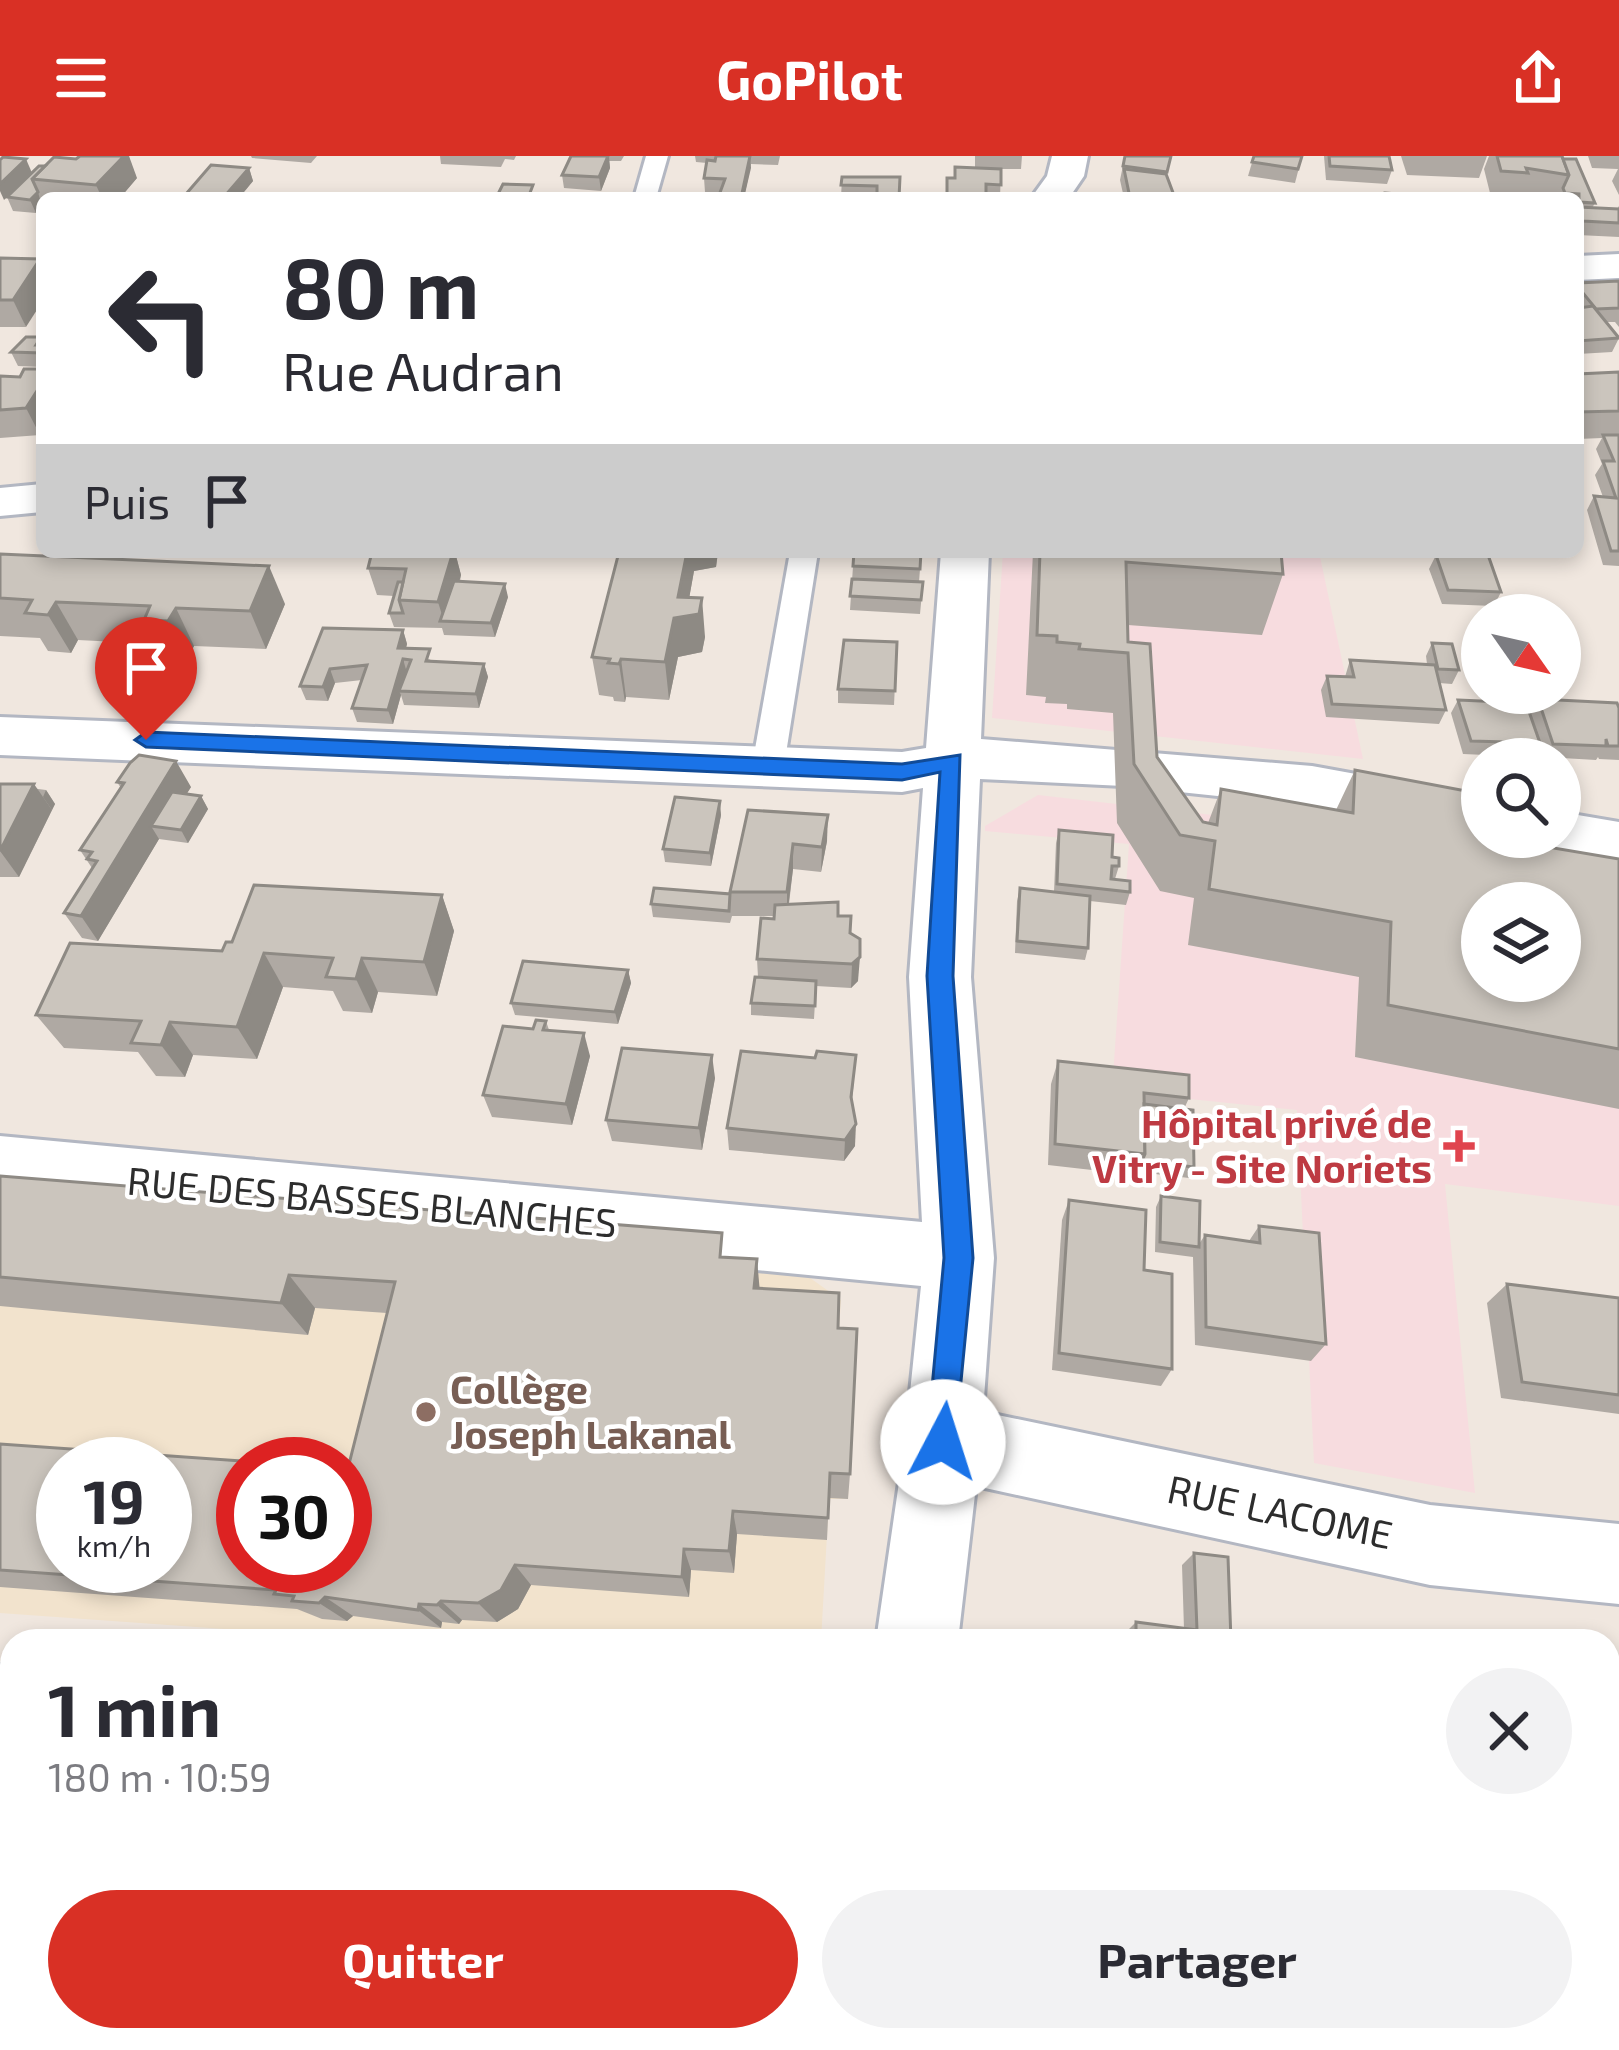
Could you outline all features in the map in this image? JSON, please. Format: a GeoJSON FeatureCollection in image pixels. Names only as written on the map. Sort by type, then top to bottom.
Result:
{"type":"FeatureCollection","features":[{"type":"Feature","properties":{"kind":"street"},"geometry":{"type":"LineString","coordinates":[[1054,192],[1070,156]]}},
{"type":"Feature","properties":{"kind":"street"},"geometry":{"type":"LineString","coordinates":[[1584,268],[1619,266]]}},
{"type":"Feature","properties":{"kind":"street"},"geometry":{"type":"LineString","coordinates":[[0,502],[36,499]]}},
{"type":"Feature","properties":{"kind":"street"},"geometry":{"type":"LineString","coordinates":[[919,1629],[943,1442],[959,1258],[940,976],[965,558]]}},
{"type":"Feature","properties":{"kind":"street"},"geometry":{"type":"LineString","coordinates":[[0,736],[902,772],[994,757],[1312,786],[1461,814]]}},
{"type":"Feature","properties":{"kind":"street"},"geometry":{"type":"LineString","coordinates":[[1581,837],[1619,844]]}},
{"type":"Feature","properties":{"kind":"street","name":"RUE DES BASSES BLANCHES"},"geometry":{"type":"LineString","coordinates":[[0,1166],[959,1258]]}},
{"type":"Feature","properties":{"kind":"street","name":"RUE LACOME"},"geometry":{"type":"LineString","coordinates":[[943,1442],[1430,1545],[1619,1564]]}},
{"type":"Feature","properties":{"kind":"lane"},"geometry":{"type":"LineString","coordinates":[[647,192],[657,156]]}},
{"type":"Feature","properties":{"kind":"lane"},"geometry":{"type":"LineString","coordinates":[[768,766],[803,558]]}},
{"type":"Feature","properties":{"kind":"shaded area"},"geometry":{"type":"Polygon","coordinates":[[[1003,558],[1320,558],[1363,759],[992,718],[1003,558]]]}},
{"type":"Feature","properties":{"kind":"shaded area","name":"Hôpital privé de Vitry - Site Noriets"},"geometry":{"type":"Polygon","coordinates":[[[1038,795],[1362,832],[1619,890],[1619,1206],[1445,1184],[1475,1493],[1314,1463],[1297,1110],[1112,1091],[1129,844],[985,831],[985,826],[1038,795]]]}},
{"type":"Feature","properties":{"kind":"shaded area","name":"Collège Joseph Lakanal"},"geometry":{"type":"Polygon","coordinates":[[[0,1202],[806,1275],[841,1300],[837,1358],[854,1360],[848,1499],[829,1499],[822,1629],[223,1629],[0,1613],[0,1202]]]}},
{"type":"Feature","properties":{"kind":"building"},"geometry":{"type":"Polygon","coordinates":[[[124,156],[96,185],[32,179],[54,157],[124,156]]]}},
{"type":"Feature","properties":{"kind":"building"},"geometry":{"type":"Polygon","coordinates":[[[571,156],[608,156],[599,177],[562,175],[571,156]]]}},
{"type":"Feature","properties":{"kind":"building"},"geometry":{"type":"Polygon","coordinates":[[[716,156],[750,156],[742,192],[720,192],[725,179],[704,178],[707,160],[715,161],[716,156]]]}},
{"type":"Feature","properties":{"kind":"building"},"geometry":{"type":"Polygon","coordinates":[[[1125,156],[1171,156],[1167,172],[1123,166],[1125,156]]]}},
{"type":"Feature","properties":{"kind":"building"},"geometry":{"type":"Polygon","coordinates":[[[1254,156],[1302,156],[1298,169],[1252,162],[1254,156]]]}},
{"type":"Feature","properties":{"kind":"building"},"geometry":{"type":"Polygon","coordinates":[[[1329,156],[1389,156],[1392,170],[1330,166],[1329,156]]]}},
{"type":"Feature","properties":{"kind":"building"},"geometry":{"type":"Polygon","coordinates":[[[1497,156],[1562,156],[1569,175],[1526,168],[1528,173],[1501,171],[1497,156]]]}},
{"type":"Feature","properties":{"kind":"building"},"geometry":{"type":"Polygon","coordinates":[[[26,159],[0,184],[0,160],[26,159]]]}},
{"type":"Feature","properties":{"kind":"building"},"geometry":{"type":"Polygon","coordinates":[[[1563,159],[1576,159],[1595,203],[1584,202],[1584,192],[1565,192],[1569,175],[1563,159]]]}},
{"type":"Feature","properties":{"kind":"building"},"geometry":{"type":"Polygon","coordinates":[[[211,165],[249,168],[228,192],[188,192],[211,165]]]}},
{"type":"Feature","properties":{"kind":"building"},"geometry":{"type":"Polygon","coordinates":[[[39,166],[45,166],[32,179],[38,192],[30,200],[7,197],[39,166]]]}},
{"type":"Feature","properties":{"kind":"building"},"geometry":{"type":"Polygon","coordinates":[[[955,167],[1001,169],[1001,185],[986,184],[986,192],[947,192],[947,178],[955,178],[955,167]]]}},
{"type":"Feature","properties":{"kind":"building"},"geometry":{"type":"Polygon","coordinates":[[[1124,169],[1166,174],[1173,192],[1129,192],[1124,169]]]}},
{"type":"Feature","properties":{"kind":"building"},"geometry":{"type":"Polygon","coordinates":[[[842,177],[900,177],[899,192],[841,185],[842,177]]]}},
{"type":"Feature","properties":{"kind":"building"},"geometry":{"type":"Polygon","coordinates":[[[503,184],[533,185],[530,192],[499,192],[503,184]]]}},
{"type":"Feature","properties":{"kind":"building"},"geometry":{"type":"Polygon","coordinates":[[[1584,207],[1619,209],[1619,223],[1584,221],[1584,207]]]}},
{"type":"Feature","properties":{"kind":"building"},"geometry":{"type":"Polygon","coordinates":[[[0,258],[36,259],[13,300],[0,300],[0,258]]]}},
{"type":"Feature","properties":{"kind":"building"},"geometry":{"type":"Polygon","coordinates":[[[1619,281],[1619,308],[1596,309],[1584,294],[1584,283],[1619,281]]]}},
{"type":"Feature","properties":{"kind":"building"},"geometry":{"type":"Polygon","coordinates":[[[1593,306],[1619,338],[1584,341],[1584,307],[1593,306]]]}},
{"type":"Feature","properties":{"kind":"building"},"geometry":{"type":"Polygon","coordinates":[[[26,337],[36,337],[36,353],[11,352],[26,337]]]}},
{"type":"Feature","properties":{"kind":"building"},"geometry":{"type":"Polygon","coordinates":[[[24,369],[36,369],[36,392],[26,408],[0,410],[0,376],[20,377],[24,369]]]}},
{"type":"Feature","properties":{"kind":"building"},"geometry":{"type":"Polygon","coordinates":[[[1619,372],[1619,411],[1584,412],[1584,374],[1619,372]]]}},
{"type":"Feature","properties":{"kind":"building"},"geometry":{"type":"Polygon","coordinates":[[[1603,435],[1619,435],[1619,551],[1611,551],[1594,496],[1616,498],[1603,461],[1614,461],[1603,435]]]}},
{"type":"Feature","properties":{"kind":"building"},"geometry":{"type":"Polygon","coordinates":[[[0,554],[269,566],[250,611],[176,608],[168,621],[144,620],[150,606],[56,602],[48,615],[25,613],[32,600],[0,598],[0,554]]]}},
{"type":"Feature","properties":{"kind":"building"},"geometry":{"type":"Polygon","coordinates":[[[370,558],[451,558],[438,602],[399,600],[406,569],[368,568],[370,558]]]}},
{"type":"Feature","properties":{"kind":"building"},"geometry":{"type":"Polygon","coordinates":[[[617,558],[686,558],[678,597],[702,598],[699,614],[674,618],[665,662],[621,659],[619,664],[592,657],[617,558]]]}},
{"type":"Feature","properties":{"kind":"building"},"geometry":{"type":"Polygon","coordinates":[[[854,558],[921,558],[920,569],[853,566],[854,558]]]}},
{"type":"Feature","properties":{"kind":"building"},"geometry":{"type":"Polygon","coordinates":[[[1040,558],[1282,558],[1283,574],[1126,562],[1128,642],[1150,644],[1157,757],[1203,822],[1217,825],[1221,789],[1353,813],[1355,770],[1461,790],[1461,858],[1581,858],[1581,853],[1619,859],[1619,1049],[1388,1005],[1391,922],[1209,889],[1215,841],[1180,835],[1134,764],[1128,653],[1057,642],[1057,636],[1037,635],[1040,558]]]}},
{"type":"Feature","properties":{"kind":"building"},"geometry":{"type":"Polygon","coordinates":[[[1437,558],[1489,558],[1501,592],[1448,590],[1437,558]]]}},
{"type":"Feature","properties":{"kind":"building"},"geometry":{"type":"Polygon","coordinates":[[[852,579],[923,582],[921,600],[850,596],[852,579]]]}},
{"type":"Feature","properties":{"kind":"building"},"geometry":{"type":"Polygon","coordinates":[[[454,581],[505,584],[491,623],[440,621],[454,581]]]}},
{"type":"Feature","properties":{"kind":"building"},"geometry":{"type":"Polygon","coordinates":[[[398,582],[403,582],[399,600],[403,613],[389,613],[398,582]]]}},
{"type":"Feature","properties":{"kind":"building"},"geometry":{"type":"Polygon","coordinates":[[[323,628],[403,630],[398,648],[430,649],[426,661],[484,664],[476,694],[399,691],[411,660],[403,659],[388,710],[352,708],[367,665],[330,669],[323,687],[300,686],[323,628]]]}},
{"type":"Feature","properties":{"kind":"building"},"geometry":{"type":"Polygon","coordinates":[[[844,640],[897,642],[895,691],[838,689],[844,640]]]}},
{"type":"Feature","properties":{"kind":"building"},"geometry":{"type":"Polygon","coordinates":[[[1432,643],[1452,644],[1459,670],[1438,669],[1432,643]]]}},
{"type":"Feature","properties":{"kind":"building"},"geometry":{"type":"Polygon","coordinates":[[[1350,660],[1435,665],[1446,710],[1332,704],[1327,676],[1354,677],[1350,660]]]}},
{"type":"Feature","properties":{"kind":"building"},"geometry":{"type":"Polygon","coordinates":[[[1581,701],[1617,703],[1619,746],[1608,746],[1606,739],[1606,746],[1581,745],[1581,738],[1551,738],[1543,714],[1581,714],[1581,701]]]}},
{"type":"Feature","properties":{"kind":"building"},"geometry":{"type":"Polygon","coordinates":[[[1462,714],[1530,714],[1538,738],[1470,738],[1462,714]]]}},
{"type":"Feature","properties":{"kind":"building"},"geometry":{"type":"Polygon","coordinates":[[[139,755],[176,761],[81,916],[64,913],[97,861],[87,859],[92,852],[80,850],[124,783],[117,782],[139,755]]]}},
{"type":"Feature","properties":{"kind":"building"},"geometry":{"type":"Polygon","coordinates":[[[0,784],[34,784],[0,851],[0,784]]]}},
{"type":"Feature","properties":{"kind":"building"},"geometry":{"type":"Polygon","coordinates":[[[172,792],[201,796],[181,830],[151,826],[172,792]]]}},
{"type":"Feature","properties":{"kind":"building"},"geometry":{"type":"Polygon","coordinates":[[[675,797],[720,801],[710,853],[663,849],[675,797]]]}},
{"type":"Feature","properties":{"kind":"building"},"geometry":{"type":"Polygon","coordinates":[[[748,810],[828,815],[822,847],[793,844],[787,892],[730,892],[748,810]]]}},
{"type":"Feature","properties":{"kind":"building"},"geometry":{"type":"Polygon","coordinates":[[[1059,830],[1113,835],[1112,857],[1119,858],[1119,866],[1112,866],[1111,879],[1130,881],[1130,892],[1057,884],[1059,830]]]}},
{"type":"Feature","properties":{"kind":"building"},"geometry":{"type":"Polygon","coordinates":[[[254,885],[442,895],[424,962],[362,958],[356,979],[326,977],[333,958],[264,953],[237,1027],[170,1022],[161,1045],[131,1043],[141,1021],[36,1015],[70,943],[222,951],[226,942],[232,942],[254,885]]]}},
{"type":"Feature","properties":{"kind":"building"},"geometry":{"type":"Polygon","coordinates":[[[654,888],[730,894],[729,911],[651,904],[654,888]]]}},
{"type":"Feature","properties":{"kind":"building"},"geometry":{"type":"Polygon","coordinates":[[[1020,888],[1090,896],[1088,948],[1017,941],[1020,888]]]}},
{"type":"Feature","properties":{"kind":"building"},"geometry":{"type":"Polygon","coordinates":[[[838,902],[838,916],[851,916],[850,933],[860,939],[860,957],[852,964],[757,959],[761,918],[774,919],[775,905],[838,902]]]}},
{"type":"Feature","properties":{"kind":"building"},"geometry":{"type":"Polygon","coordinates":[[[523,961],[628,970],[615,1012],[511,1003],[523,961]]]}},
{"type":"Feature","properties":{"kind":"building"},"geometry":{"type":"Polygon","coordinates":[[[755,977],[816,981],[815,1006],[751,1003],[755,977]]]}},
{"type":"Feature","properties":{"kind":"building"},"geometry":{"type":"Polygon","coordinates":[[[536,1020],[546,1021],[543,1030],[584,1033],[566,1104],[483,1095],[503,1026],[533,1029],[536,1020]]]}},
{"type":"Feature","properties":{"kind":"building"},"geometry":{"type":"Polygon","coordinates":[[[622,1048],[712,1055],[699,1128],[606,1120],[622,1048]]]}},
{"type":"Feature","properties":{"kind":"building"},"geometry":{"type":"Polygon","coordinates":[[[741,1051],[815,1058],[817,1051],[856,1055],[851,1097],[856,1124],[845,1140],[727,1128],[741,1051]]]}},
{"type":"Feature","properties":{"kind":"building"},"geometry":{"type":"Polygon","coordinates":[[[1058,1061],[1189,1075],[1189,1098],[1144,1093],[1145,1154],[1055,1144],[1058,1061]]]}},
{"type":"Feature","properties":{"kind":"building"},"geometry":{"type":"Polygon","coordinates":[[[1144,1104],[1193,1110],[1194,1167],[1142,1161],[1144,1104]]]}},
{"type":"Feature","properties":{"kind":"building"},"geometry":{"type":"Polygon","coordinates":[[[0,1176],[722,1233],[720,1257],[757,1259],[754,1288],[839,1293],[838,1328],[857,1329],[850,1474],[830,1473],[828,1518],[733,1511],[729,1551],[684,1549],[682,1577],[515,1565],[501,1590],[478,1603],[441,1601],[419,1604],[418,1610],[325,1597],[319,1603],[292,1601],[294,1596],[274,1594],[372,1593],[372,1437],[356,1437],[395,1282],[289,1275],[281,1303],[0,1277],[0,1176]]]}},
{"type":"Feature","properties":{"kind":"building"},"geometry":{"type":"Polygon","coordinates":[[[1161,1196],[1200,1201],[1199,1247],[1160,1242],[1161,1196]]]}},
{"type":"Feature","properties":{"kind":"building"},"geometry":{"type":"Polygon","coordinates":[[[1069,1200],[1146,1210],[1144,1270],[1172,1274],[1172,1369],[1059,1353],[1069,1200]]]}},
{"type":"Feature","properties":{"kind":"building"},"geometry":{"type":"Polygon","coordinates":[[[1259,1226],[1319,1233],[1326,1344],[1206,1327],[1205,1235],[1260,1243],[1259,1226]]]}},
{"type":"Feature","properties":{"kind":"building"},"geometry":{"type":"Polygon","coordinates":[[[1507,1284],[1619,1298],[1619,1395],[1522,1382],[1507,1284]]]}},
{"type":"Feature","properties":{"kind":"building"},"geometry":{"type":"Polygon","coordinates":[[[0,1444],[36,1447],[36,1573],[0,1570],[0,1444]]]}},
{"type":"Feature","properties":{"kind":"building"},"geometry":{"type":"Polygon","coordinates":[[[192,1458],[216,1459],[216,1586],[192,1584],[192,1458]]]}},
{"type":"Feature","properties":{"kind":"building"},"geometry":{"type":"Polygon","coordinates":[[[1194,1553],[1228,1557],[1231,1629],[1197,1629],[1194,1553]]]}},
{"type":"Feature","properties":{"kind":"building"},"geometry":{"type":"Polygon","coordinates":[[[1136,1622],[1189,1629],[1136,1629],[1136,1622]]]}},
{"type":"Feature","properties":{"kind":"place","name":"Hôpital privé de Vitry - Site Noriets"},"geometry":{"type":"Point","coordinates":[1459,1146]}},
{"type":"Feature","properties":{"kind":"place","name":"Collège Joseph Lakanal"},"geometry":{"type":"Point","coordinates":[426,1412]}},
{"type":"Feature","properties":{"kind":"route"},"geometry":{"type":"LineString","coordinates":[[146,740],[902,772],[952,761],[940,976],[959,1258],[943,1442]]}}]}
